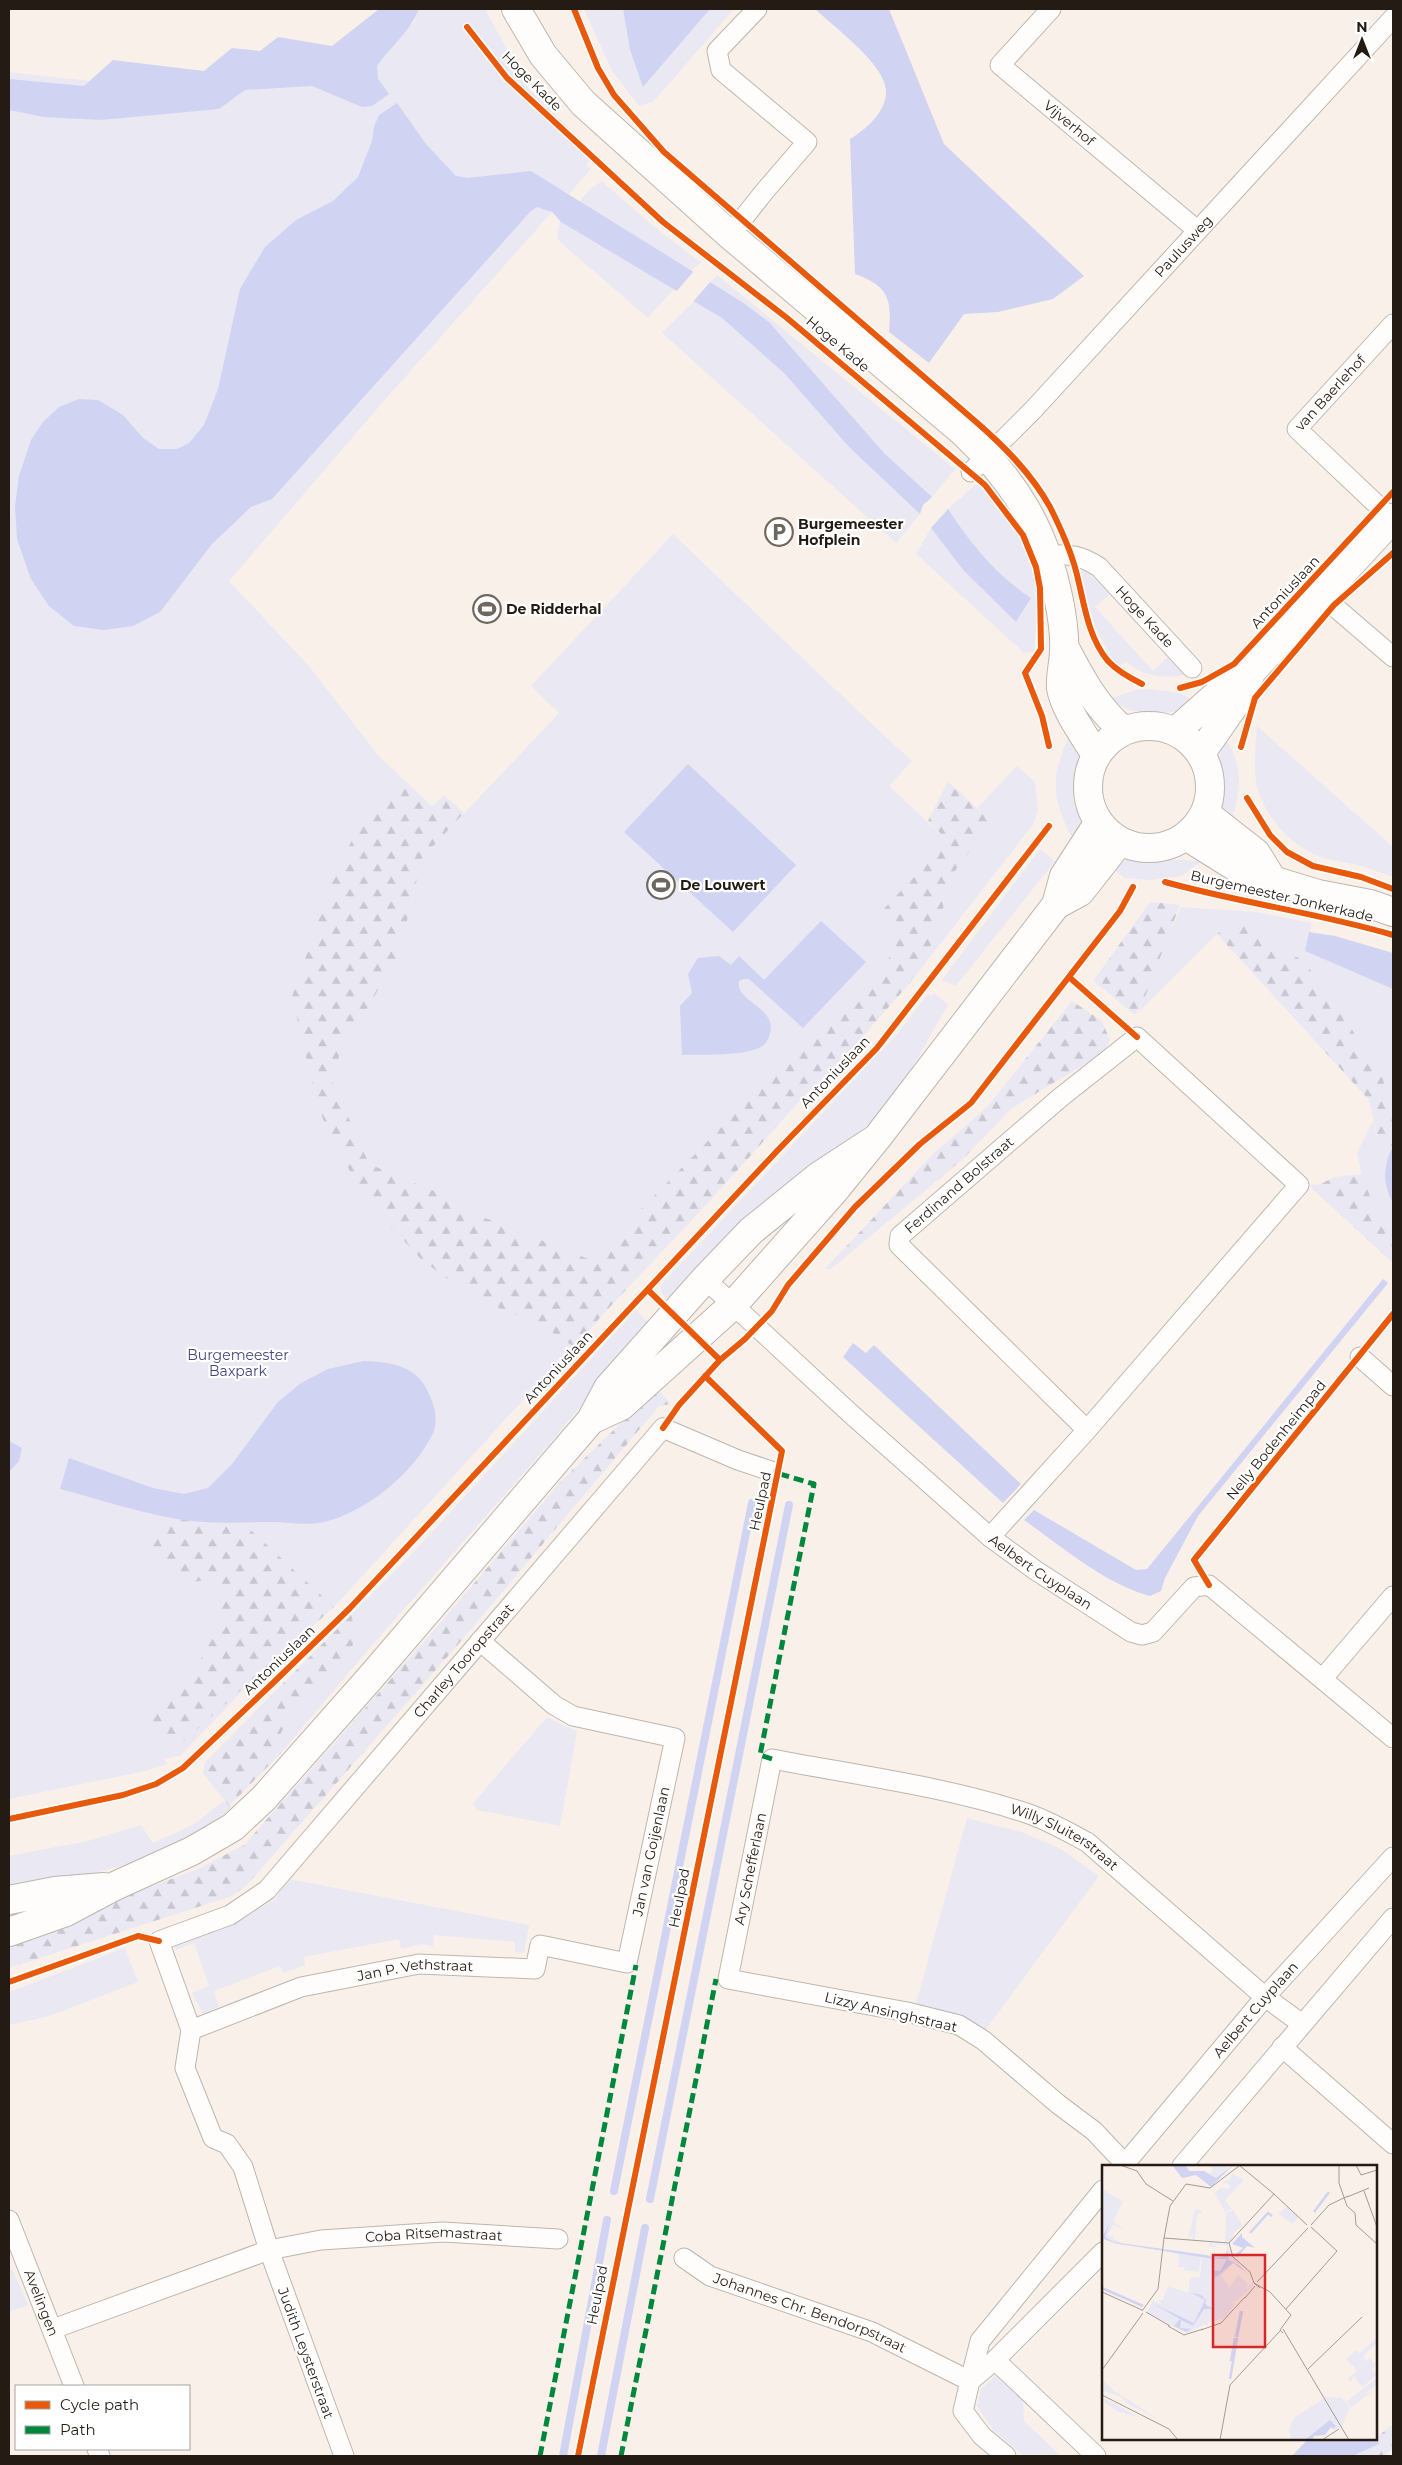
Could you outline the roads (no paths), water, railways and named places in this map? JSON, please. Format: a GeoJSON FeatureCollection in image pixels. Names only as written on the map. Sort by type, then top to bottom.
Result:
{"type":"FeatureCollection","features":[{"type":"Feature","properties":{"kind":"main road","name":"Hoge Kade"},"geometry":{"type":"LineString","coordinates":[[516,9],[544,55],[583,103],[730,235],[963,432],[980,464],[1027,507],[1048,555],[1059,601],[1065,648],[1061,687],[1096,756]]}},
{"type":"Feature","properties":{"kind":"main road"},"geometry":{"type":"LineString","coordinates":[[1176,731],[1229,684],[1252,671],[1393,519]]}},
{"type":"Feature","properties":{"kind":"main road","name":"Hoge Kade"},"geometry":{"type":"LineString","coordinates":[[1065,648],[1096,702],[1109,718],[1124,730]]}},
{"type":"Feature","properties":{"kind":"main road"},"geometry":{"type":"LineString","coordinates":[[1201,753],[1240,697],[1252,671]]}},
{"type":"Feature","properties":{"kind":"main road"},"geometry":{"type":"LineString","coordinates":[[1150,725],[1176,731],[1190,740],[1201,753],[1208,767],[1211,782],[1210,798],[1205,814],[1197,826],[1186,836],[1167,845],[1147,848],[1120,841],[1099,822],[1091,806],[1087,789],[1089,772],[1096,756],[1108,741],[1124,730],[1150,725]]}},
{"type":"Feature","properties":{"kind":"main road","name":"Burgemeester Jonkerkade"},"geometry":{"type":"LineString","coordinates":[[1205,814],[1256,853],[1272,879]]}},
{"type":"Feature","properties":{"kind":"main road"},"geometry":{"type":"LineString","coordinates":[[591,1420],[621,1406],[733,1305],[834,1191],[1056,905],[1064,876],[1099,822]]}},
{"type":"Feature","properties":{"kind":"main road","name":"Burgemeester Jonkerkade"},"geometry":{"type":"LineString","coordinates":[[1186,836],[1242,871],[1318,894],[1370,904],[1393,912]]}},
{"type":"Feature","properties":{"kind":"main road"},"geometry":{"type":"LineString","coordinates":[[1056,905],[1080,892],[1120,841]]}},
{"type":"Feature","properties":{"kind":"main road"},"geometry":{"type":"LineString","coordinates":[[9,1932],[66,1912],[115,1886],[192,1851],[233,1827],[264,1798],[371,1677],[591,1420],[608,1388],[705,1278],[750,1231],[819,1176],[877,1138]]}},
{"type":"Feature","properties":{"kind":"main road"},"geometry":{"type":"LineString","coordinates":[[9,1900],[55,1891],[115,1886]]}},
{"type":"Feature","properties":{"kind":"street"},"geometry":{"type":"LineString","coordinates":[[730,235],[807,142],[721,70],[717,51],[757,9]]}},
{"type":"Feature","properties":{"kind":"street","name":"Vijverhof"},"geometry":{"type":"LineString","coordinates":[[1051,9],[1000,65],[1197,230]]}},
{"type":"Feature","properties":{"kind":"street","name":"Paulusweg"},"geometry":{"type":"LineString","coordinates":[[980,464],[1033,410],[1393,18]]}},
{"type":"Feature","properties":{"kind":"street","name":"van Baerlehof"},"geometry":{"type":"LineString","coordinates":[[1393,324],[1296,428],[1378,508],[1393,519]]}},
{"type":"Feature","properties":{"kind":"street","name":"Hoge Kade"},"geometry":{"type":"LineString","coordinates":[[1048,555],[1069,554],[1085,558],[1099,567],[1192,668]]}},
{"type":"Feature","properties":{"kind":"street"},"geometry":{"type":"LineString","coordinates":[[1322,596],[1393,657]]}},
{"type":"Feature","properties":{"kind":"street","name":"Ferdinand Bolstraat"},"geometry":{"type":"LineString","coordinates":[[990,1537],[1087,1430],[1299,1185],[1137,1037],[1061,1097],[900,1236],[899,1245],[1087,1430]]}},
{"type":"Feature","properties":{"kind":"street","name":"Aelbert Cuyplaan"},"geometry":{"type":"LineString","coordinates":[[705,1278],[851,1414],[990,1537],[1034,1570],[1131,1632],[1142,1635],[1153,1632],[1194,1587],[1209,1585],[1393,1738]]}},
{"type":"Feature","properties":{"kind":"street"},"geometry":{"type":"LineString","coordinates":[[1360,1357],[1393,1386]]}},
{"type":"Feature","properties":{"kind":"street","name":"Charley Tooropstraat"},"geometry":{"type":"LineString","coordinates":[[191,2030],[159,1941],[230,1915],[267,1890],[663,1428],[738,1460],[771,1471]]}},
{"type":"Feature","properties":{"kind":"street"},"geometry":{"type":"LineString","coordinates":[[1323,1678],[1393,1596]]}},
{"type":"Feature","properties":{"kind":"street","name":"Jan van Goijenlaan"},"geometry":{"type":"LineString","coordinates":[[480,1641],[554,1705],[573,1716],[675,1738],[627,1963]]}},
{"type":"Feature","properties":{"kind":"street","name":"Ary Schefferlaan"},"geometry":{"type":"LineString","coordinates":[[728,1979],[772,1759]]}},
{"type":"Feature","properties":{"kind":"street","name":"Willy Sluiterstraat"},"geometry":{"type":"LineString","coordinates":[[772,1759],[965,1797],[1030,1814],[1062,1829],[1087,1842],[1265,1997],[1302,2024]]}},
{"type":"Feature","properties":{"kind":"street","name":"Aelbert Cuyplaan"},"geometry":{"type":"LineString","coordinates":[[1125,2165],[1265,1997],[1393,1857]]}},
{"type":"Feature","properties":{"kind":"street"},"geometry":{"type":"LineString","coordinates":[[1183,2165],[1393,1918]]}},
{"type":"Feature","properties":{"kind":"street","name":"Jan P. Vethstraat"},"geometry":{"type":"LineString","coordinates":[[191,2030],[302,1987],[419,1964],[535,1969],[540,1945],[627,1963]]}},
{"type":"Feature","properties":{"kind":"street","name":"Lizzy Ansinghstraat"},"geometry":{"type":"LineString","coordinates":[[728,1979],[907,2012],[959,2025],[983,2040],[1058,2104],[1094,2131],[1125,2165]]}},
{"type":"Feature","properties":{"kind":"street"},"geometry":{"type":"LineString","coordinates":[[191,2030],[184,2068],[213,2138],[227,2144],[243,2167],[269,2250]]}},
{"type":"Feature","properties":{"kind":"street"},"geometry":{"type":"LineString","coordinates":[[1282,2047],[1393,2144]]}},
{"type":"Feature","properties":{"kind":"street"},"geometry":{"type":"LineString","coordinates":[[1006,2456],[982,2436],[963,2411],[980,2341],[1102,2191]]}},
{"type":"Feature","properties":{"kind":"street","name":"Avelingen"},"geometry":{"type":"LineString","coordinates":[[9,2220],[12,2241],[53,2329],[74,2385]]}},
{"type":"Feature","properties":{"kind":"street","name":"Coba Ritsemastraat"},"geometry":{"type":"LineString","coordinates":[[53,2329],[269,2250],[321,2240],[443,2232],[558,2239]]}},
{"type":"Feature","properties":{"kind":"street","name":"Judith Leysterstraat"},"geometry":{"type":"LineString","coordinates":[[269,2250],[344,2456]]}},
{"type":"Feature","properties":{"kind":"street"},"geometry":{"type":"LineString","coordinates":[[970,2381],[995,2360],[1102,2253]]}},
{"type":"Feature","properties":{"kind":"street","name":"Johannes Chr. Bendorpstraat"},"geometry":{"type":"LineString","coordinates":[[684,2258],[710,2276],[872,2332],[970,2381]]}},
{"type":"Feature","properties":{"kind":"street"},"geometry":{"type":"LineString","coordinates":[[995,2360],[1096,2456]]}},
{"type":"Feature","properties":{"kind":"water"},"geometry":{"type":"Polygon","coordinates":[[[379,9],[419,9],[405,32],[377,66],[378,79],[389,94],[372,106],[362,107],[312,86],[245,90],[219,109],[101,120],[44,117],[9,110],[9,79],[84,86],[113,60],[204,71],[232,48],[260,51],[278,37],[332,46],[379,9]]]}},
{"type":"Feature","properties":{"kind":"water"},"geometry":{"type":"Polygon","coordinates":[[[623,9],[710,9],[643,87],[630,50],[623,9]]]}},
{"type":"Feature","properties":{"kind":"water"},"geometry":{"type":"Polygon","coordinates":[[[815,9],[889,9],[944,144],[1084,276],[1053,299],[998,312],[964,314],[929,363],[889,332],[890,310],[886,295],[875,283],[855,274],[850,139],[870,124],[881,110],[886,94],[885,85],[881,75],[865,54],[815,9]]]}},
{"type":"Feature","properties":{"kind":"water"},"geometry":{"type":"Polygon","coordinates":[[[397,103],[426,144],[456,176],[467,178],[531,171],[742,302],[769,322],[885,454],[932,497],[923,505],[920,514],[849,447],[784,373],[722,318],[561,222],[552,212],[537,207],[531,211],[272,499],[251,507],[212,544],[160,612],[133,626],[104,630],[74,626],[49,606],[31,579],[17,539],[15,506],[19,476],[31,440],[43,422],[59,407],[79,399],[98,400],[123,415],[143,438],[159,449],[177,449],[189,443],[204,425],[218,389],[240,289],[265,247],[296,220],[333,201],[358,177],[372,141],[374,127],[379,115],[397,103]]]}},
{"type":"Feature","properties":{"kind":"water"},"geometry":{"type":"Polygon","coordinates":[[[948,509],[995,569],[1031,598],[1016,622],[964,571],[931,528],[948,509]]]}},
{"type":"Feature","properties":{"kind":"water"},"geometry":{"type":"Polygon","coordinates":[[[688,764],[796,865],[733,932],[624,832],[688,764]]]}},
{"type":"Feature","properties":{"kind":"water"},"geometry":{"type":"Polygon","coordinates":[[[821,921],[866,962],[803,1028],[749,979],[743,979],[739,981],[740,989],[744,995],[765,1013],[770,1021],[771,1030],[767,1041],[762,1046],[741,1053],[682,1055],[680,1006],[692,993],[688,974],[698,958],[719,956],[731,965],[739,956],[764,980],[821,921]]]}},
{"type":"Feature","properties":{"kind":"water"},"geometry":{"type":"Polygon","coordinates":[[[1309,932],[1335,936],[1393,953],[1393,989],[1305,951],[1309,932]]]}},
{"type":"Feature","properties":{"kind":"water"},"geometry":{"type":"Polygon","coordinates":[[[1393,1146],[1393,1203],[1387,1189],[1385,1175],[1387,1160],[1393,1146]]]}},
{"type":"Feature","properties":{"kind":"water"},"geometry":{"type":"Polygon","coordinates":[[[1383,1279],[1388,1283],[1198,1516],[1165,1578],[1161,1591],[1150,1596],[1116,1583],[1084,1564],[1024,1520],[1034,1510],[1136,1570],[1147,1569],[1383,1279]]]}},
{"type":"Feature","properties":{"kind":"water"},"geometry":{"type":"Polygon","coordinates":[[[853,1343],[866,1353],[874,1345],[1021,1484],[1003,1503],[843,1357],[853,1343]]]}},
{"type":"Feature","properties":{"kind":"water"},"geometry":{"type":"Polygon","coordinates":[[[364,1361],[394,1364],[403,1367],[418,1377],[429,1394],[436,1423],[431,1438],[408,1469],[383,1492],[354,1511],[324,1522],[311,1524],[192,1521],[142,1512],[60,1489],[69,1458],[153,1488],[184,1494],[208,1488],[232,1464],[278,1402],[301,1383],[328,1369],[364,1361]]]}},
{"type":"Feature","properties":{"kind":"water"},"geometry":{"type":"Polygon","coordinates":[[[9,1441],[22,1448],[19,1461],[9,1472],[9,1441]]]}},
{"type":"Feature","properties":{"kind":"water"},"geometry":{"type":"Polygon","coordinates":[[[1377,2437],[1379,2444],[1352,2456],[1292,2456],[1307,2440],[1377,2440],[1377,2437]]]}},
{"type":"Feature","properties":{"kind":"waterway"},"geometry":{"type":"LineString","coordinates":[[614,2191],[752,1503]]}},
{"type":"Feature","properties":{"kind":"waterway"},"geometry":{"type":"LineString","coordinates":[[650,2199],[789,1505]]}},
{"type":"Feature","properties":{"kind":"waterway"},"geometry":{"type":"LineString","coordinates":[[563,2456],[607,2220]]}},
{"type":"Feature","properties":{"kind":"waterway"},"geometry":{"type":"LineString","coordinates":[[601,2456],[645,2228]]}},
{"type":"Feature","properties":{"kind":"place","name":"Burgemeester Hofplein"},"geometry":{"type":"Point","coordinates":[779,532]}},
{"type":"Feature","properties":{"kind":"place","name":"De Ridderhal"},"geometry":{"type":"Point","coordinates":[487,609]}},
{"type":"Feature","properties":{"kind":"place","name":"De Louwert"},"geometry":{"type":"Point","coordinates":[661,885]}},
{"type":"Feature","properties":{"kind":"park label","name":"Burgemeester Baxpark"},"geometry":{"type":"Point","coordinates":[238,1364]}}]}
